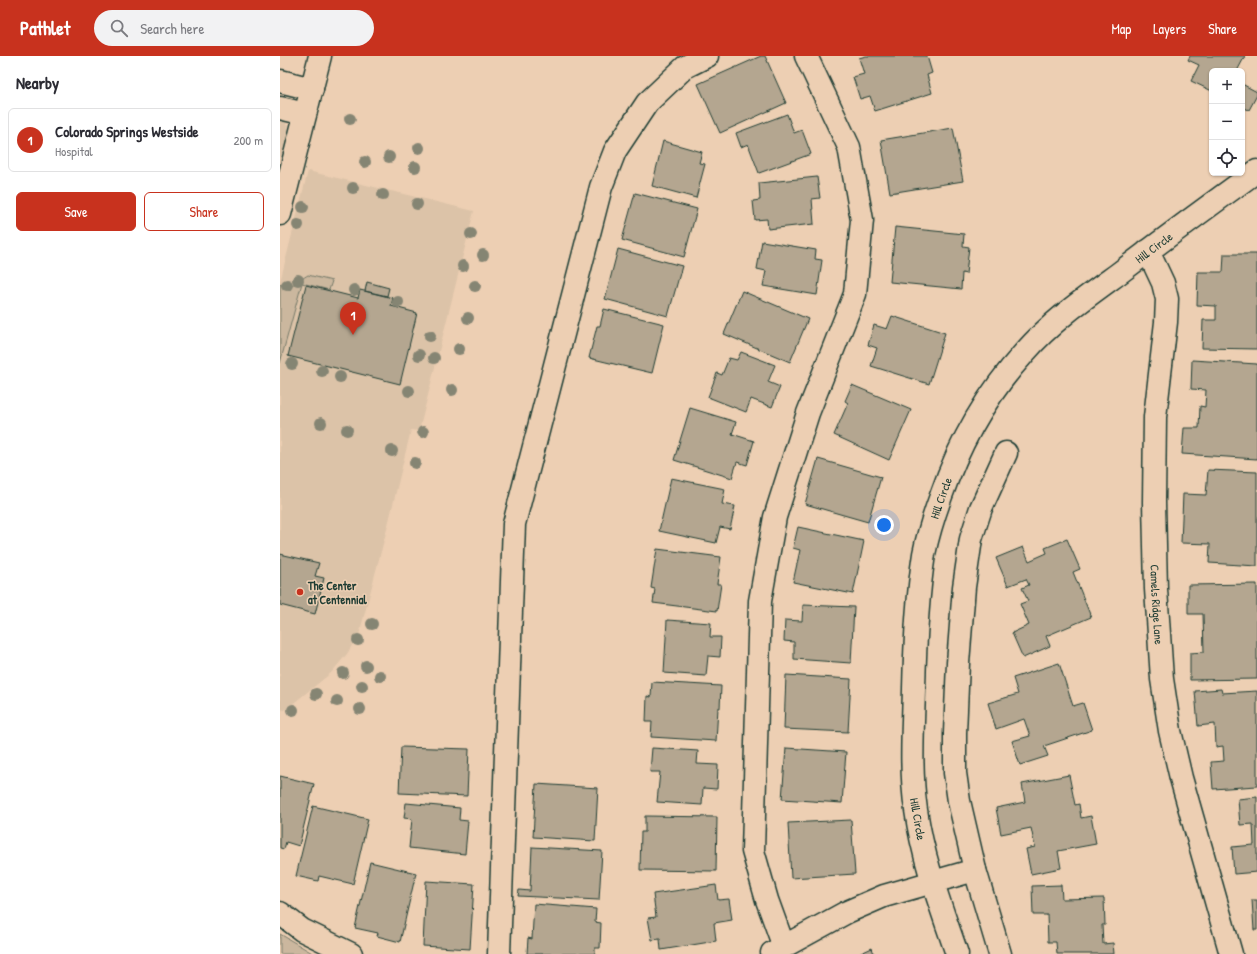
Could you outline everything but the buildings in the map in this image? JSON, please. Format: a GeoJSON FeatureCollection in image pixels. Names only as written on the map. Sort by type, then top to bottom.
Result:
{"type":"FeatureCollection","features":[{"type":"Feature","properties":{"kind":"street"},"geometry":{"type":"LineString","coordinates":[[280,214],[320,56]]}},
{"type":"Feature","properties":{"kind":"street"},"geometry":{"type":"LineString","coordinates":[[499,954],[514,524],[601,187],[615,151],[647,102],[685,67],[707,56]]}},
{"type":"Feature","properties":{"kind":"street"},"geometry":{"type":"LineString","coordinates":[[806,56],[849,147],[862,220],[855,294],[808,413],[775,517],[760,601],[753,851],[767,900],[778,950],[847,912],[884,896],[975,870]]}},
{"type":"Feature","properties":{"kind":"street"},"geometry":{"type":"LineString","coordinates":[[280,81],[312,89]]}},
{"type":"Feature","properties":{"kind":"street"},"geometry":{"type":"LineString","coordinates":[[280,108],[305,114]]}},
{"type":"Feature","properties":{"kind":"street","name":"Hill Circle"},"geometry":{"type":"LineString","coordinates":[[956,954],[933,883],[921,839],[912,774],[915,636],[919,593],[924,552],[934,515],[947,477],[962,443],[980,410],[1004,376],[1026,350],[1072,308],[1257,171]]}},
{"type":"Feature","properties":{"kind":"street","name":"Camels Ridge Lane"},"geometry":{"type":"LineString","coordinates":[[1148,251],[1163,283],[1167,299],[1156,417],[1154,494],[1156,589],[1162,679],[1170,731],[1181,778],[1230,954]]}},
{"type":"Feature","properties":{"kind":"street"},"geometry":{"type":"LineString","coordinates":[[1000,954],[975,870],[959,801],[955,772],[955,733],[958,663],[964,587],[971,539],[981,508],[1006,453]]}},
{"type":"Feature","properties":{"kind":"street"},"geometry":{"type":"LineString","coordinates":[[280,912],[302,930],[351,954]]}},
{"type":"Feature","properties":{"kind":"shaded area"},"geometry":{"type":"Polygon","coordinates":[[[280,117],[282,117],[286,123],[288,129],[280,163],[280,117]]]}},
{"type":"Feature","properties":{"kind":"shaded area"},"geometry":{"type":"Polygon","coordinates":[[[308,171],[474,211],[419,431],[411,430],[359,635],[347,654],[331,673],[285,710],[280,709],[280,282],[308,171]]]}},
{"type":"Feature","properties":{"kind":"shaded area"},"geometry":{"type":"Polygon","coordinates":[[[308,275],[332,281],[329,290],[302,283],[280,363],[280,284],[284,286],[291,285],[308,275]]]}},
{"type":"Feature","properties":{"kind":"shaded area"},"geometry":{"type":"Polygon","coordinates":[[[280,934],[314,954],[280,954],[280,934]]]}},
{"type":"Feature","properties":{"kind":"place","name":"Colorado Springs Westside"},"geometry":{"type":"Point","coordinates":[353,335]}},
{"type":"Feature","properties":{"kind":"place","name":"The Center at Centennial"},"geometry":{"type":"Point","coordinates":[300,592]}}]}
